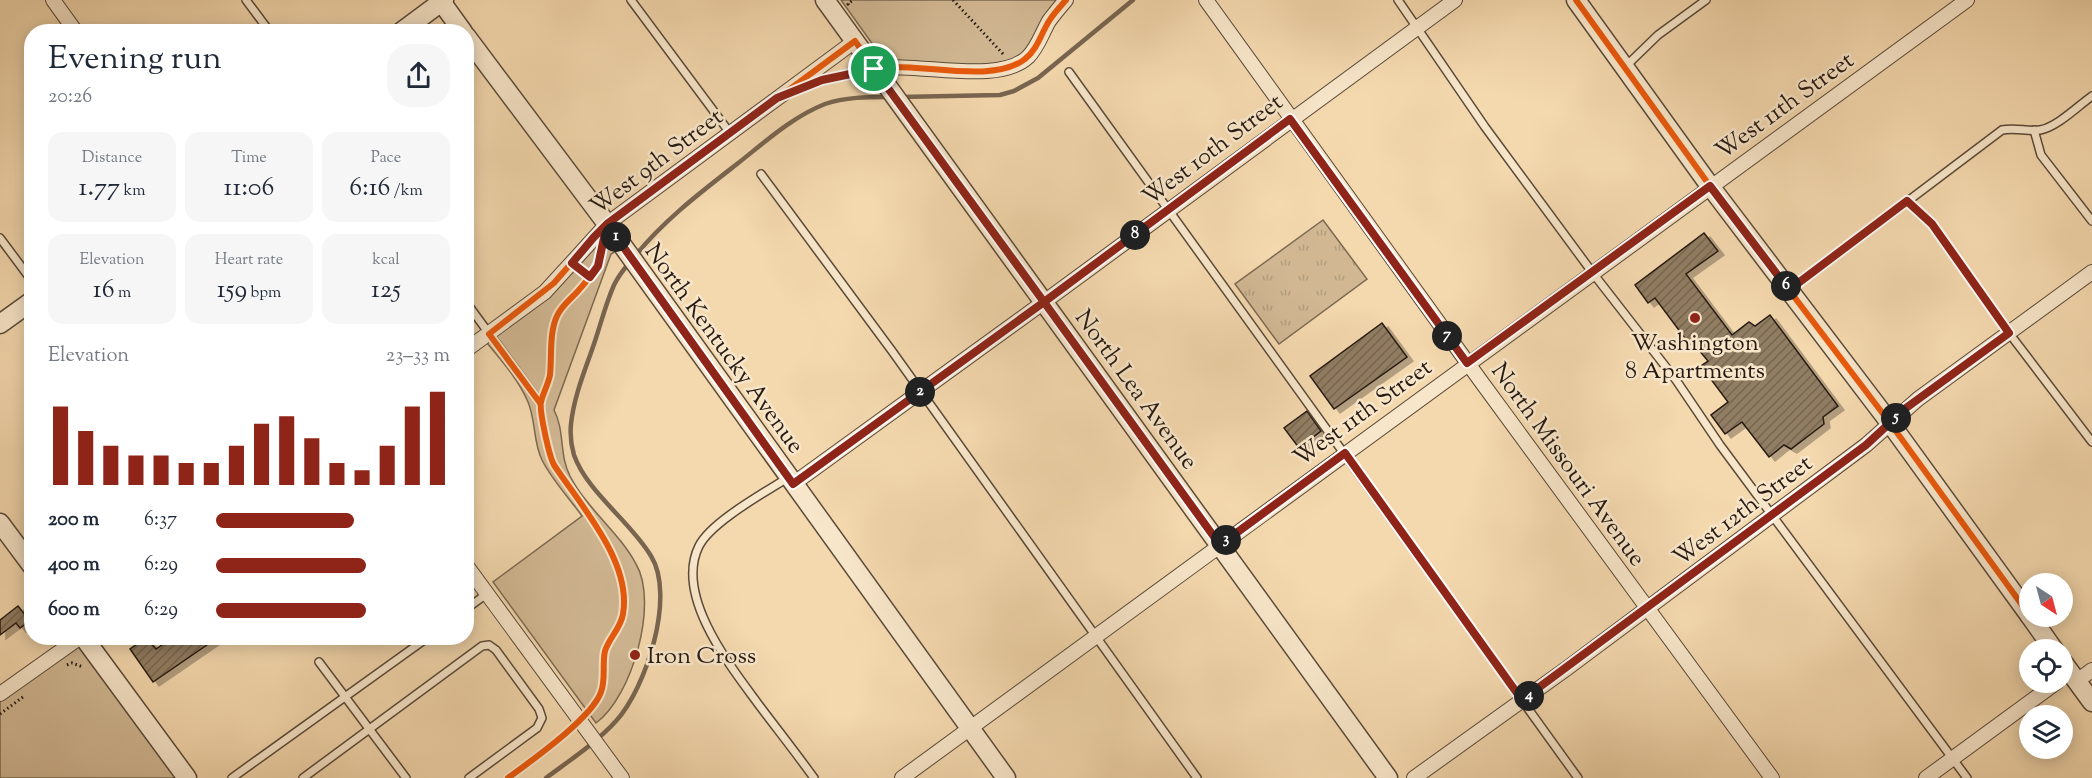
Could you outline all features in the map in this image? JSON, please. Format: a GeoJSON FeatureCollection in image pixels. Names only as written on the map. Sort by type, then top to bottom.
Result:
{"type":"FeatureCollection","features":[{"type":"Feature","properties":{"kind":"street"},"geometry":{"type":"LineString","coordinates":[[53,0],[70,24]]}},
{"type":"Feature","properties":{"kind":"street","name":"North Lea Avenue"},"geometry":{"type":"LineString","coordinates":[[825,0],[1388,778]]}},
{"type":"Feature","properties":{"kind":"street"},"geometry":{"type":"LineString","coordinates":[[878,74],[906,67],[983,71],[1006,68],[1020,63],[1033,51],[1050,20],[1066,0]]}},
{"type":"Feature","properties":{"kind":"street","name":"North Missouri Avenue"},"geometry":{"type":"LineString","coordinates":[[1206,0],[1467,363],[1772,778]]}},
{"type":"Feature","properties":{"kind":"street","name":"West 10th Street"},"geometry":{"type":"LineString","coordinates":[[791,481],[920,392],[1455,0]]}},
{"type":"Feature","properties":{"kind":"street"},"geometry":{"type":"LineString","coordinates":[[1576,0],[1710,186],[1890,423],[2019,601]]}},
{"type":"Feature","properties":{"kind":"street"},"geometry":{"type":"LineString","coordinates":[[412,24],[442,1],[458,24]]}},
{"type":"Feature","properties":{"kind":"street","name":"West 11th Street"},"geometry":{"type":"LineString","coordinates":[[902,778],[1963,1]]}},
{"type":"Feature","properties":{"kind":"street","name":"West 9th Street"},"geometry":{"type":"LineString","coordinates":[[474,344],[549,287],[607,224],[855,40]]}},
{"type":"Feature","properties":{"kind":"street","name":"North Kentucky Avenue"},"geometry":{"type":"LineString","coordinates":[[474,47],[607,224],[1006,778]]}},
{"type":"Feature","properties":{"kind":"street","name":"West 12th Street"},"geometry":{"type":"LineString","coordinates":[[1414,778],[1866,445],[1918,399],[2092,272]]}},
{"type":"Feature","properties":{"kind":"street"},"geometry":{"type":"LineString","coordinates":[[0,324],[24,307]]}},
{"type":"Feature","properties":{"kind":"street"},"geometry":{"type":"LineString","coordinates":[[0,523],[24,555]]}},
{"type":"Feature","properties":{"kind":"street"},"geometry":{"type":"LineString","coordinates":[[474,575],[622,778]]}},
{"type":"Feature","properties":{"kind":"street"},"geometry":{"type":"LineString","coordinates":[[0,694],[69,645]]}},
{"type":"Feature","properties":{"kind":"street"},"geometry":{"type":"LineString","coordinates":[[89,645],[187,778]]}},
{"type":"Feature","properties":{"kind":"street"},"geometry":{"type":"LineString","coordinates":[[2073,674],[2092,670]]}},
{"type":"Feature","properties":{"kind":"street"},"geometry":{"type":"LineString","coordinates":[[2073,682],[2092,702]]}},
{"type":"Feature","properties":{"kind":"street"},"geometry":{"type":"LineString","coordinates":[[1926,778],[2041,693]]}},
{"type":"Feature","properties":{"kind":"lane"},"geometry":{"type":"LineString","coordinates":[[246,0],[264,24]]}},
{"type":"Feature","properties":{"kind":"lane"},"geometry":{"type":"LineString","coordinates":[[631,0],[730,133]]}},
{"type":"Feature","properties":{"kind":"lane"},"geometry":{"type":"LineString","coordinates":[[1398,0],[1485,127],[1592,272],[1676,380],[1720,445],[1967,778]]}},
{"type":"Feature","properties":{"kind":"lane"},"geometry":{"type":"LineString","coordinates":[[1625,67],[1658,35],[1706,0]]}},
{"type":"Feature","properties":{"kind":"lane"},"geometry":{"type":"LineString","coordinates":[[1070,72],[1578,778]]}},
{"type":"Feature","properties":{"kind":"lane"},"geometry":{"type":"LineString","coordinates":[[1789,290],[2002,130],[2011,128],[2034,130],[2052,125],[2092,96]]}},
{"type":"Feature","properties":{"kind":"lane"},"geometry":{"type":"LineString","coordinates":[[2034,130],[2041,155],[2092,220]]}},
{"type":"Feature","properties":{"kind":"lane"},"geometry":{"type":"LineString","coordinates":[[761,174],[892,351],[1197,778]]}},
{"type":"Feature","properties":{"kind":"lane"},"geometry":{"type":"LineString","coordinates":[[1907,201],[1932,224],[2009,333],[2092,442]]}},
{"type":"Feature","properties":{"kind":"lane"},"geometry":{"type":"LineString","coordinates":[[0,238],[24,270]]}},
{"type":"Feature","properties":{"kind":"lane"},"geometry":{"type":"LineString","coordinates":[[474,313],[540,403]]}},
{"type":"Feature","properties":{"kind":"lane"},"geometry":{"type":"LineString","coordinates":[[791,481],[730,516],[705,537],[693,560],[693,580],[702,615],[716,644],[814,778]]}},
{"type":"Feature","properties":{"kind":"lane"},"geometry":{"type":"LineString","coordinates":[[474,603],[488,593]]}},
{"type":"Feature","properties":{"kind":"lane"},"geometry":{"type":"LineString","coordinates":[[232,778],[416,645]]}},
{"type":"Feature","properties":{"kind":"lane"},"geometry":{"type":"LineString","coordinates":[[303,778],[482,646],[489,645],[496,650],[532,700],[542,718],[537,728],[469,778]]}},
{"type":"Feature","properties":{"kind":"lane"},"geometry":{"type":"LineString","coordinates":[[319,662],[406,778]]}},
{"type":"Feature","properties":{"kind":"path"},"geometry":{"type":"LineString","coordinates":[[853,0],[848,4],[854,12]]}},
{"type":"Feature","properties":{"kind":"path"},"geometry":{"type":"LineString","coordinates":[[953,0],[1005,57],[994,57]]}},
{"type":"Feature","properties":{"kind":"path"},"geometry":{"type":"LineString","coordinates":[[66,666],[77,664],[89,671]]}},
{"type":"Feature","properties":{"kind":"path"},"geometry":{"type":"LineString","coordinates":[[0,714],[28,693]]}},
{"type":"Feature","properties":{"kind":"green space"},"geometry":{"type":"Polygon","coordinates":[[[841,0],[1066,0],[1037,44],[1006,68],[891,67],[841,0]]]}},
{"type":"Feature","properties":{"kind":"green space"},"geometry":{"type":"Polygon","coordinates":[[[1323,220],[1367,279],[1279,344],[1235,284],[1323,220]]]}},
{"type":"Feature","properties":{"kind":"green space"},"geometry":{"type":"Polygon","coordinates":[[[607,224],[623,247],[611,254],[554,410],[560,426],[564,460],[570,476],[585,499],[629,552],[642,581],[645,602],[643,625],[631,672],[621,693],[596,723],[493,582],[582,516],[542,460],[537,446],[531,409],[524,393],[508,368],[483,338],[533,301],[607,224]]]}},
{"type":"Feature","properties":{"kind":"green space"},"geometry":{"type":"Polygon","coordinates":[[[69,645],[84,645],[187,778],[0,778],[0,694],[69,645]]]}},
{"type":"Feature","properties":{"kind":"building"},"geometry":{"type":"Polygon","coordinates":[[[1704,233],[1718,251],[1686,274],[1732,335],[1749,322],[1755,326],[1770,315],[1838,406],[1823,417],[1824,424],[1791,449],[1784,445],[1769,457],[1742,422],[1725,434],[1711,415],[1728,402],[1701,366],[1708,361],[1693,343],[1690,345],[1655,298],[1648,303],[1635,285],[1704,233]]]}},
{"type":"Feature","properties":{"kind":"building"},"geometry":{"type":"Polygon","coordinates":[[[1382,323],[1407,357],[1334,409],[1310,376],[1382,323]]]}},
{"type":"Feature","properties":{"kind":"building"},"geometry":{"type":"Polygon","coordinates":[[[1307,411],[1321,431],[1299,448],[1284,428],[1307,411]]]}},
{"type":"Feature","properties":{"kind":"building"},"geometry":{"type":"Polygon","coordinates":[[[18,606],[24,614],[24,625],[20,628],[16,623],[0,635],[0,620],[18,606]]]}},
{"type":"Feature","properties":{"kind":"building"},"geometry":{"type":"Polygon","coordinates":[[[136,645],[152,645],[156,649],[162,645],[207,645],[153,682],[130,649],[136,645]]]}},
{"type":"Feature","properties":{"kind":"waterway"},"geometry":{"type":"LineString","coordinates":[[900,97],[1000,95],[1014,91],[1038,78],[1133,0]]}},
{"type":"Feature","properties":{"kind":"waterway"},"geometry":{"type":"LineString","coordinates":[[635,256],[683,207],[768,139],[801,116],[825,104],[840,100],[889,97]]}},
{"type":"Feature","properties":{"kind":"waterway"},"geometry":{"type":"LineString","coordinates":[[546,778],[600,737],[627,706],[647,665],[659,617],[658,573],[651,556],[580,469],[571,439],[573,413],[581,382],[611,292],[629,263]]}},
{"type":"Feature","properties":{"kind":"cycle path"},"geometry":{"type":"LineString","coordinates":[[797,89],[830,77],[879,68],[905,67],[979,72],[1012,66],[1025,59],[1033,51],[1049,21],[1066,0]]}},
{"type":"Feature","properties":{"kind":"cycle path"},"geometry":{"type":"LineString","coordinates":[[1576,0],[1710,186],[1890,423],[2019,601]]}},
{"type":"Feature","properties":{"kind":"cycle path"},"geometry":{"type":"LineString","coordinates":[[540,403],[489,334],[554,283],[607,224],[855,41],[875,69]]}},
{"type":"Feature","properties":{"kind":"cycle path"},"geometry":{"type":"LineString","coordinates":[[508,778],[574,726],[595,702],[601,692],[604,677],[605,651],[623,614],[624,594],[620,575],[602,535],[554,465],[541,407],[550,375],[554,323],[561,309],[596,267],[607,224]]}},
{"type":"Feature","properties":{"kind":"place","name":"Washington 8 Apartments"},"geometry":{"type":"Point","coordinates":[1695,318]}},
{"type":"Feature","properties":{"kind":"place","name":"Iron Cross"},"geometry":{"type":"Point","coordinates":[635,655]}},
{"type":"Feature","properties":{"kind":"route"},"geometry":{"type":"LineString","coordinates":[[874,69],[822,80],[777,98],[607,224],[598,266],[590,277],[572,263],[607,224],[793,484],[1044,302],[1220,545],[1345,453],[1522,700],[1866,445],[1906,408],[2009,333],[1932,224],[1907,201],[1789,290],[1710,186],[1467,363],[1290,119],[1044,302],[874,69]]}}]}
